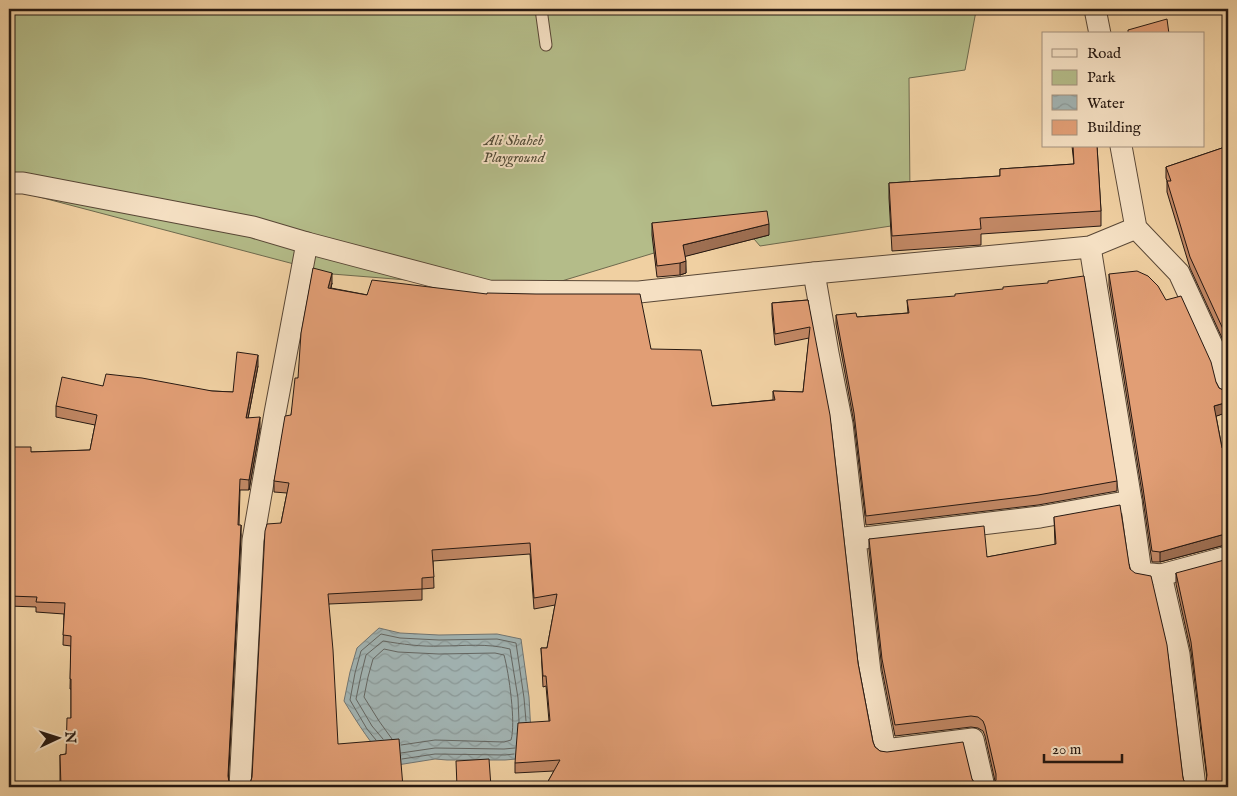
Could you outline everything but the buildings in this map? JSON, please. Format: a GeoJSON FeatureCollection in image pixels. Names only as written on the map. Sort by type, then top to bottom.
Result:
{"type":"FeatureCollection","features":[{"type":"Feature","properties":{"kind":"street"},"geometry":{"type":"LineString","coordinates":[[1095,9],[1100,32]]}},
{"type":"Feature","properties":{"kind":"street"},"geometry":{"type":"LineString","coordinates":[[1121,148],[1136,228],[1179,273],[1223,369],[1228,390]]}},
{"type":"Feature","properties":{"kind":"street"},"geometry":{"type":"LineString","coordinates":[[9,183],[24,183],[253,227],[490,291],[639,292],[814,273],[1090,247],[1136,228]]}},
{"type":"Feature","properties":{"kind":"street"},"geometry":{"type":"LineString","coordinates":[[240,787],[253,540],[307,243]]}},
{"type":"Feature","properties":{"kind":"street"},"geometry":{"type":"LineString","coordinates":[[1090,247],[1141,573],[1161,575],[1228,557]]}},
{"type":"Feature","properties":{"kind":"street"},"geometry":{"type":"LineString","coordinates":[[814,273],[842,424],[870,672],[885,750],[973,740],[984,787]]}},
{"type":"Feature","properties":{"kind":"street"},"geometry":{"type":"LineString","coordinates":[[856,538],[1040,517],[1131,501]]}},
{"type":"Feature","properties":{"kind":"street"},"geometry":{"type":"LineString","coordinates":[[1161,575],[1179,654],[1195,787]]}},
{"type":"Feature","properties":{"kind":"lane"},"geometry":{"type":"LineString","coordinates":[[541,9],[546,45]]}},
{"type":"Feature","properties":{"kind":"green space","name":"Ali Shaheb Playground"},"geometry":{"type":"Polygon","coordinates":[[[9,9],[987,9],[976,11],[965,70],[909,78],[910,197],[891,226],[760,246],[743,226],[532,290],[332,274],[9,189],[9,9]]]}},
{"type":"Feature","properties":{"kind":"water"},"geometry":{"type":"Polygon","coordinates":[[[379,628],[400,633],[439,635],[497,634],[521,639],[529,697],[531,733],[528,758],[505,760],[435,759],[391,766],[366,735],[344,701],[357,648],[379,628]]]}}]}
